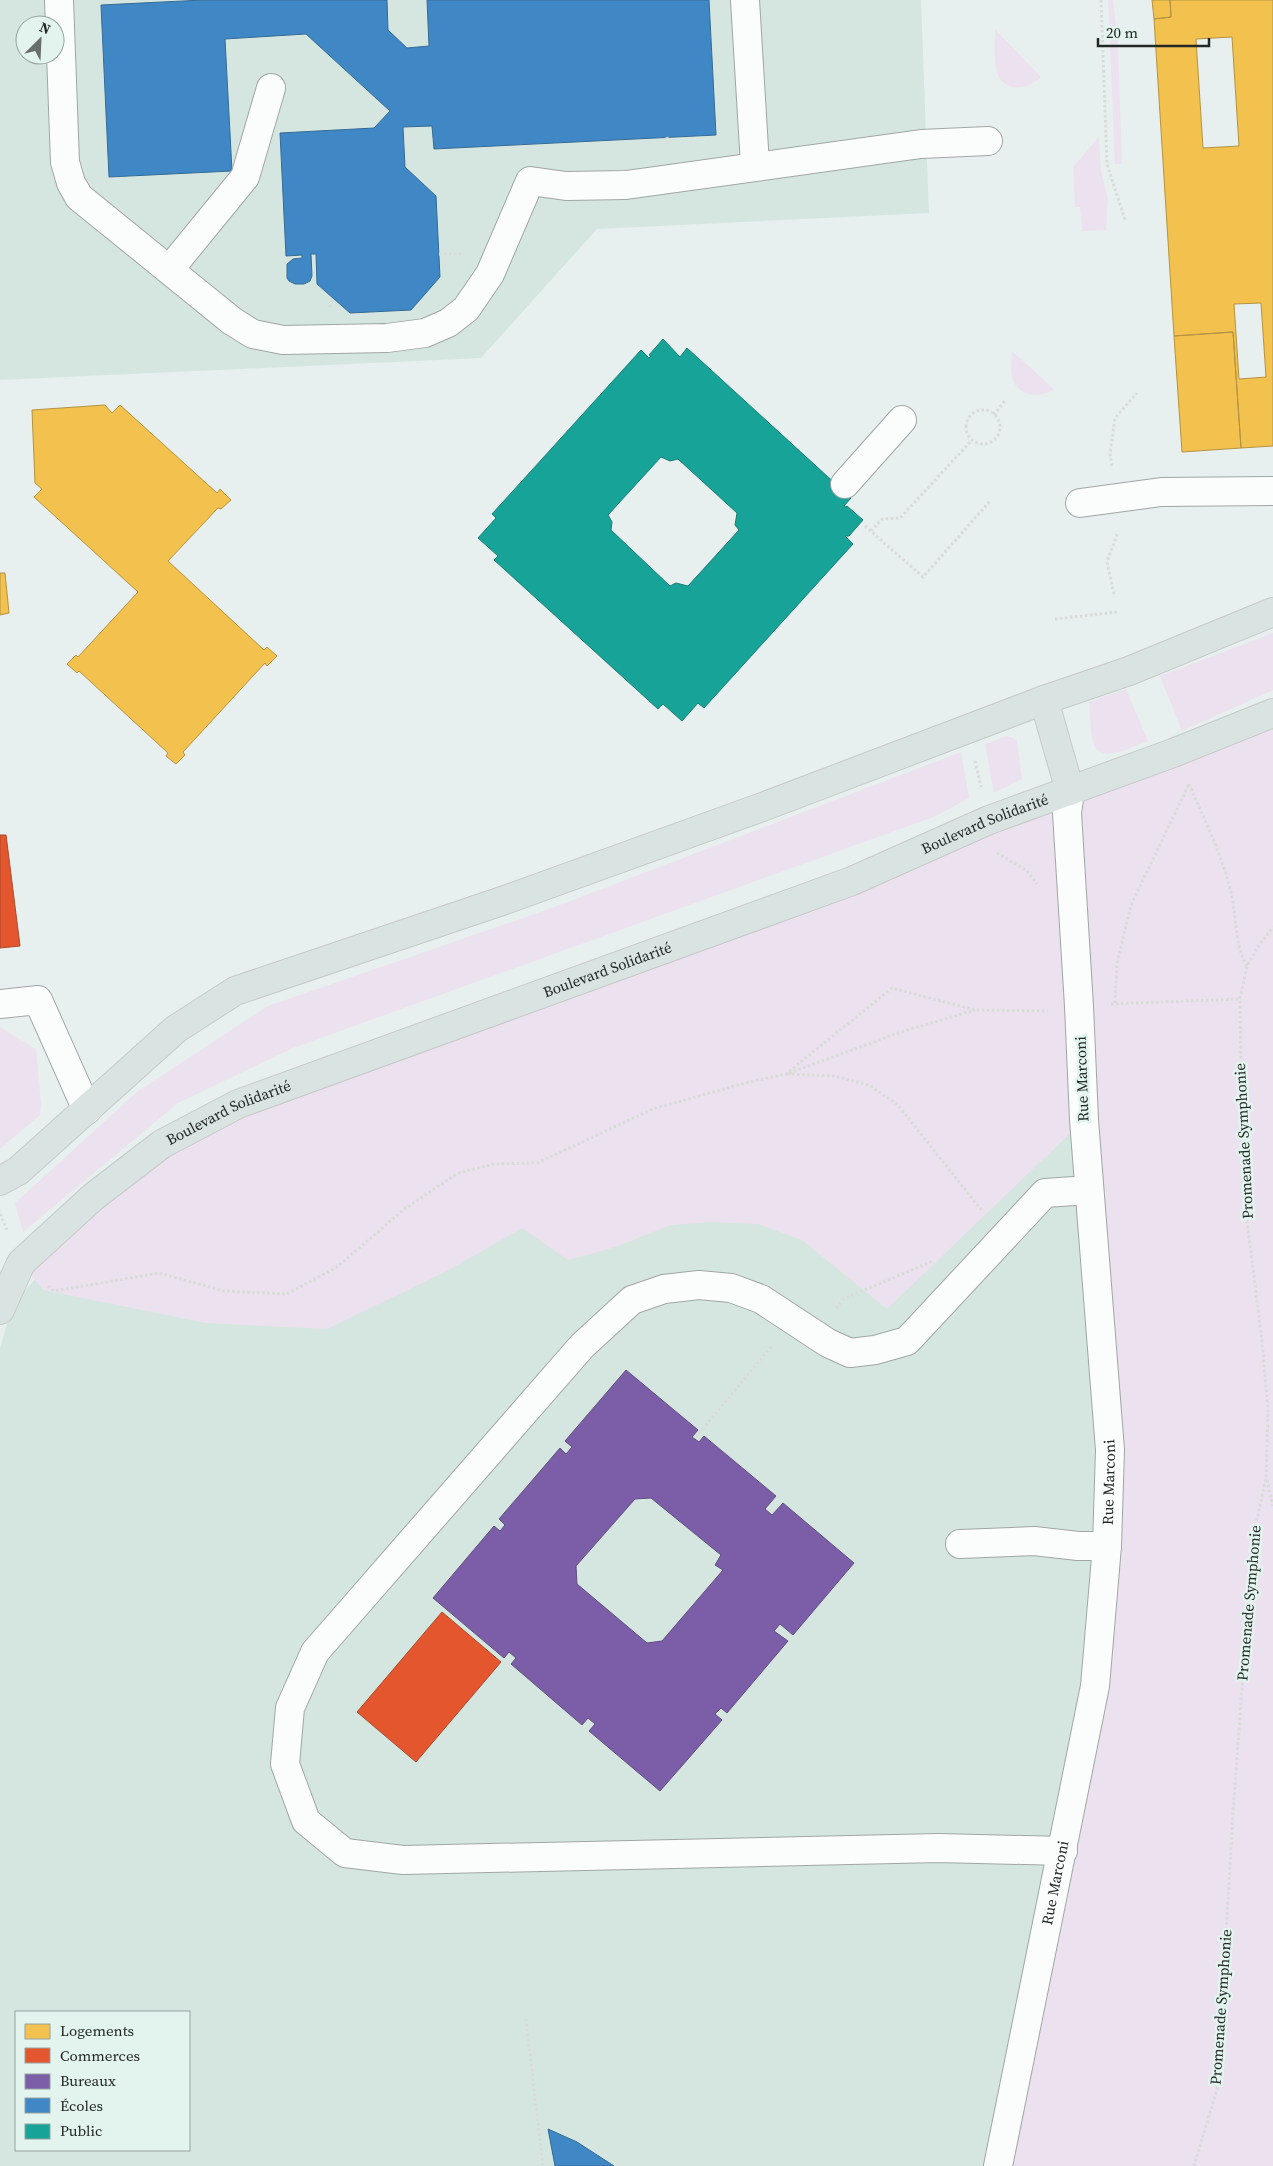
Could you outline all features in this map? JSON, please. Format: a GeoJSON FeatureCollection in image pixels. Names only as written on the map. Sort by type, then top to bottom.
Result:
{"type":"FeatureCollection","features":[{"type":"Feature","properties":{"kind":"main road"},"geometry":{"type":"LineString","coordinates":[[0,1181],[18,1171],[176,1029],[235,991],[511,898],[765,806],[1044,700],[1129,670],[1273,612]]}},
{"type":"Feature","properties":{"kind":"main road"},"geometry":{"type":"LineString","coordinates":[[1044,700],[1070,790]]}},
{"type":"Feature","properties":{"kind":"main road","name":"Boulevard Solidarité"},"geometry":{"type":"LineString","coordinates":[[0,1310],[21,1263],[92,1198],[162,1144],[238,1104],[852,881],[988,820],[1173,753],[1273,713]]}},
{"type":"Feature","properties":{"kind":"street"},"geometry":{"type":"LineString","coordinates":[[59,0],[65,162],[79,197],[232,321],[253,334],[283,340],[387,338],[425,333],[448,323],[466,309],[490,274],[530,181],[566,186],[626,185],[755,165],[921,144],[988,141]]}},
{"type":"Feature","properties":{"kind":"street"},"geometry":{"type":"LineString","coordinates":[[745,0],[755,165]]}},
{"type":"Feature","properties":{"kind":"street"},"geometry":{"type":"LineString","coordinates":[[169,270],[244,177],[271,88]]}},
{"type":"Feature","properties":{"kind":"street"},"geometry":{"type":"LineString","coordinates":[[844,484],[902,420]]}},
{"type":"Feature","properties":{"kind":"street"},"geometry":{"type":"LineString","coordinates":[[1080,503],[1161,492],[1273,490]]}},
{"type":"Feature","properties":{"kind":"street","name":"Rue Marconi"},"geometry":{"type":"LineString","coordinates":[[998,2166],[1095,1686],[1107,1546],[1110,1450],[1084,1120],[1067,813],[1070,790]]}},
{"type":"Feature","properties":{"kind":"street"},"geometry":{"type":"LineString","coordinates":[[0,1004],[38,1000],[87,1110]]}},
{"type":"Feature","properties":{"kind":"street"},"geometry":{"type":"LineString","coordinates":[[1063,1851],[940,1848],[403,1860],[345,1853],[306,1821],[285,1764],[290,1708],[314,1652],[582,1346],[632,1300],[664,1289],[699,1285],[731,1288],[761,1299],[828,1344],[850,1353],[875,1350],[907,1341],[1045,1193],[1090,1190]]}},
{"type":"Feature","properties":{"kind":"street"},"geometry":{"type":"LineString","coordinates":[[960,1544],[1034,1541],[1078,1546],[1107,1546]]}},
{"type":"Feature","properties":{"kind":"path"},"geometry":{"type":"LineString","coordinates":[[1101,0],[1107,164],[1125,220]]}},
{"type":"Feature","properties":{"kind":"path"},"geometry":{"type":"LineString","coordinates":[[994,415],[1006,398]]}},
{"type":"Feature","properties":{"kind":"path"},"geometry":{"type":"LineString","coordinates":[[979,411],[990,412],[994,415],[999,424],[995,439],[982,444],[972,440],[966,431],[967,420],[970,416],[979,411]]}},
{"type":"Feature","properties":{"kind":"path"},"geometry":{"type":"LineString","coordinates":[[871,531],[882,519],[900,518],[972,440]]}},
{"type":"Feature","properties":{"kind":"path"},"geometry":{"type":"LineString","coordinates":[[865,526],[923,578],[991,500]]}},
{"type":"Feature","properties":{"kind":"path"},"geometry":{"type":"LineString","coordinates":[[1055,619],[1117,612]]}},
{"type":"Feature","properties":{"kind":"path"},"geometry":{"type":"LineString","coordinates":[[968,729],[996,852],[1027,871],[1040,888]]}},
{"type":"Feature","properties":{"kind":"path"},"geometry":{"type":"LineString","coordinates":[[1115,1004],[1117,963],[1131,905],[1189,783],[1211,834],[1231,892],[1240,955],[1247,966]]}},
{"type":"Feature","properties":{"kind":"path","name":"Promenade Symphonie"},"geometry":{"type":"LineString","coordinates":[[1194,2166],[1217,2089],[1252,1537],[1266,1479],[1268,1411],[1262,1341],[1243,1189],[1240,999],[1247,966],[1257,948],[1273,927]]}},
{"type":"Feature","properties":{"kind":"path"},"geometry":{"type":"LineString","coordinates":[[786,1074],[892,988],[975,1010],[1049,1011],[1079,1006],[1240,999]]}},
{"type":"Feature","properties":{"kind":"path"},"geometry":{"type":"LineString","coordinates":[[1049,1002],[1049,1011]]}},
{"type":"Feature","properties":{"kind":"path"},"geometry":{"type":"LineString","coordinates":[[21,1263],[54,1291],[159,1273],[224,1291],[287,1294],[337,1267],[402,1210],[458,1173],[494,1164],[537,1163],[652,1109],[745,1083],[786,1074],[901,1032],[975,1010]]}},
{"type":"Feature","properties":{"kind":"path"},"geometry":{"type":"LineString","coordinates":[[786,1074],[834,1076],[851,1080],[869,1085],[897,1104],[1004,1238]]}},
{"type":"Feature","properties":{"kind":"path"},"geometry":{"type":"LineString","coordinates":[[696,1437],[804,1328],[845,1298],[942,1258]]}},
{"type":"Feature","properties":{"kind":"path"},"geometry":{"type":"LineString","coordinates":[[1266,1479],[1273,1506]]}},
{"type":"Feature","properties":{"kind":"path"},"geometry":{"type":"LineString","coordinates":[[526,2019],[543,2166]]}},
{"type":"Feature","properties":{"kind":"shaded area"},"geometry":{"type":"Polygon","coordinates":[[[0,0],[921,0],[929,213],[597,229],[481,358],[0,380],[0,0]]]}},
{"type":"Feature","properties":{"kind":"shaded area"},"geometry":{"type":"Polygon","coordinates":[[[1108,0],[1113,0],[1118,44],[1122,164],[1115,164],[1108,0]]]}},
{"type":"Feature","properties":{"kind":"shaded area"},"geometry":{"type":"Polygon","coordinates":[[[995,29],[1041,77],[1035,82],[1021,87],[1008,86],[1003,82],[998,76],[996,68],[995,29]]]}},
{"type":"Feature","properties":{"kind":"shaded area"},"geometry":{"type":"Polygon","coordinates":[[[1099,137],[1101,172],[1108,198],[1106,230],[1082,231],[1080,207],[1075,207],[1073,167],[1099,137]]]}},
{"type":"Feature","properties":{"kind":"shaded area"},"geometry":{"type":"Polygon","coordinates":[[[1012,351],[1054,389],[1043,394],[1031,395],[1016,386],[1011,369],[1012,351]]]}},
{"type":"Feature","properties":{"kind":"shaded area"},"geometry":{"type":"Polygon","coordinates":[[[1273,633],[1273,690],[1182,731],[1160,676],[1273,633]]]}},
{"type":"Feature","properties":{"kind":"shaded area"},"geometry":{"type":"Polygon","coordinates":[[[1126,689],[1148,741],[1119,752],[1104,753],[1098,750],[1093,742],[1089,702],[1126,689]]]}},
{"type":"Feature","properties":{"kind":"shaded area"},"geometry":{"type":"Polygon","coordinates":[[[1273,710],[1273,2166],[0,2166],[0,1348],[7,1324],[19,1298],[106,1193],[1273,710]]]}},
{"type":"Feature","properties":{"kind":"shaded area"},"geometry":{"type":"Polygon","coordinates":[[[1273,713],[1273,2166],[998,2166],[1107,1546],[1083,1121],[887,1309],[802,1240],[758,1224],[712,1222],[671,1225],[615,1247],[568,1260],[522,1228],[447,1271],[327,1329],[206,1323],[43,1290],[21,1263],[162,1144],[1273,713]]]}},
{"type":"Feature","properties":{"kind":"shaded area"},"geometry":{"type":"Polygon","coordinates":[[[1007,736],[1017,741],[1022,779],[994,793],[985,744],[1007,736]]]}},
{"type":"Feature","properties":{"kind":"shaded area"},"geometry":{"type":"Polygon","coordinates":[[[961,752],[969,798],[936,816],[293,1048],[178,1103],[23,1232],[15,1203],[138,1091],[268,1006],[552,908],[961,752]]]}},
{"type":"Feature","properties":{"kind":"shaded area"},"geometry":{"type":"Polygon","coordinates":[[[0,1027],[36,1049],[41,1104],[40,1115],[0,1149],[0,1027]]]}},
{"type":"Feature","properties":{"kind":"building: Logements"},"geometry":{"type":"Polygon","coordinates":[[[1152,0],[1170,0],[1171,17],[1154,19],[1152,0]]]}},
{"type":"Feature","properties":{"kind":"building: Logements"},"geometry":{"type":"Polygon","coordinates":[[[1170,0],[1273,0],[1273,446],[1241,448],[1233,332],[1174,336],[1154,19],[1171,17],[1170,0]],[[1232,37],[1196,39],[1203,148],[1239,146],[1232,37]],[[1261,303],[1234,304],[1239,379],[1266,377],[1261,303]]]}},
{"type":"Feature","properties":{"kind":"building: Logements"},"geometry":{"type":"Polygon","coordinates":[[[1233,332],[1241,448],[1182,452],[1174,336],[1233,332]]]}},
{"type":"Feature","properties":{"kind":"building: Logements"},"geometry":{"type":"Polygon","coordinates":[[[105,405],[112,413],[120,405],[217,493],[220,489],[231,500],[221,509],[218,508],[168,561],[264,650],[267,647],[277,656],[267,666],[265,663],[183,752],[185,755],[176,764],[166,756],[168,753],[79,671],[77,673],[67,664],[76,655],[78,657],[138,592],[34,497],[42,489],[35,483],[32,410],[105,405]]]}},
{"type":"Feature","properties":{"kind":"building: Logements"},"geometry":{"type":"Polygon","coordinates":[[[0,573],[5,573],[9,613],[0,615],[0,573]]]}},
{"type":"Feature","properties":{"kind":"building: Commerces"},"geometry":{"type":"Polygon","coordinates":[[[0,835],[6,835],[20,946],[0,948],[0,835]]]}},
{"type":"Feature","properties":{"kind":"building: Commerces"},"geometry":{"type":"Polygon","coordinates":[[[442,1612],[501,1662],[416,1762],[357,1712],[442,1612]]]}},
{"type":"Feature","properties":{"kind":"building: Bureaux"},"geometry":{"type":"Polygon","coordinates":[[[626,1370],[698,1430],[692,1437],[699,1442],[704,1436],[776,1496],[765,1509],[772,1515],[783,1503],[854,1563],[793,1635],[780,1624],[774,1631],[788,1641],[727,1713],[721,1708],[715,1714],[722,1720],[660,1791],[589,1731],[595,1724],[588,1718],[582,1725],[511,1664],[516,1658],[509,1652],[504,1658],[433,1598],[494,1526],[500,1531],[505,1525],[499,1519],[560,1448],[566,1454],[572,1447],[565,1441],[626,1370]],[[651,1498],[635,1499],[576,1566],[577,1584],[647,1643],[662,1641],[723,1570],[715,1565],[721,1555],[651,1498]]]}},
{"type":"Feature","properties":{"kind":"building: Écoles"},"geometry":{"type":"Polygon","coordinates":[[[203,0],[387,0],[388,30],[407,48],[429,46],[427,0],[709,0],[716,135],[434,149],[432,126],[403,127],[405,167],[436,196],[440,277],[411,310],[350,313],[317,284],[316,254],[311,254],[312,276],[310,281],[304,284],[295,284],[287,278],[287,264],[293,259],[302,258],[302,255],[286,256],[280,133],[374,128],[390,111],[306,34],[225,39],[232,171],[109,177],[101,5],[203,0]]]}},
{"type":"Feature","properties":{"kind":"building: Écoles"},"geometry":{"type":"Polygon","coordinates":[[[548,2129],[577,2142],[614,2166],[555,2166],[548,2129]]]}},
{"type":"Feature","properties":{"kind":"building: Public"},"geometry":{"type":"Polygon","coordinates":[[[663,339],[680,357],[687,348],[851,498],[844,506],[847,506],[863,520],[849,536],[845,536],[853,544],[704,708],[698,703],[682,721],[663,704],[658,709],[494,560],[498,556],[478,538],[496,518],[492,514],[641,350],[649,358],[651,356],[649,355],[663,339]],[[661,457],[608,515],[612,522],[611,530],[670,586],[676,583],[688,586],[739,530],[735,525],[737,513],[678,459],[670,461],[661,457]]]}}]}
